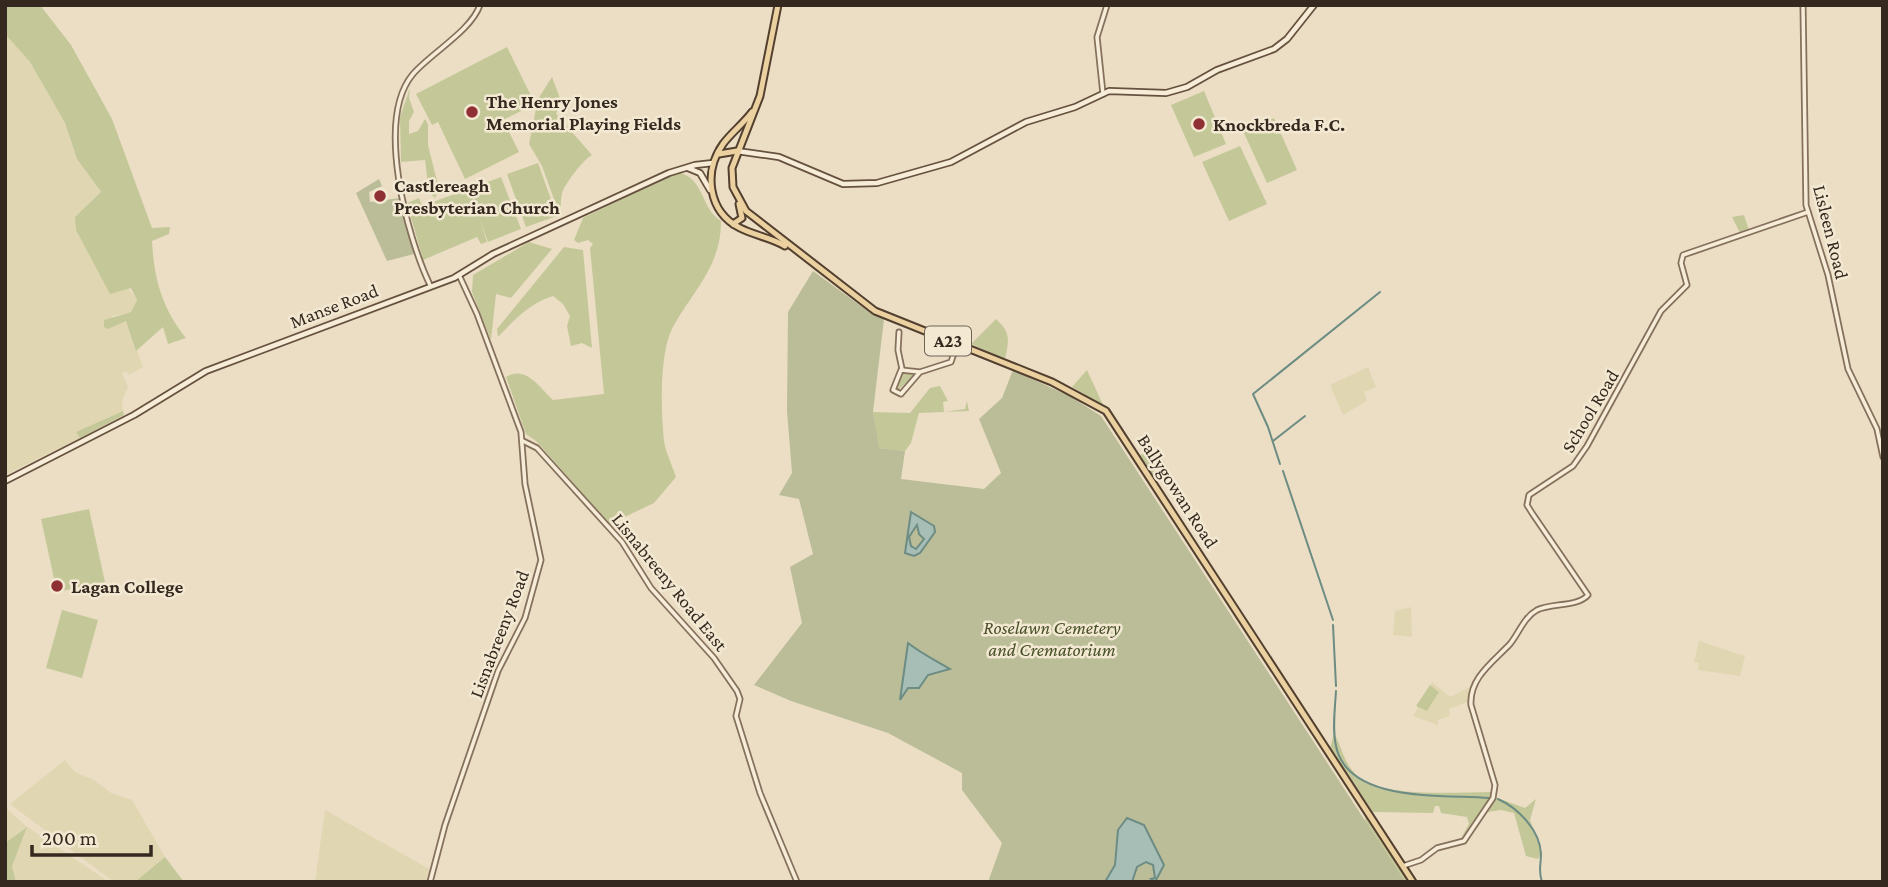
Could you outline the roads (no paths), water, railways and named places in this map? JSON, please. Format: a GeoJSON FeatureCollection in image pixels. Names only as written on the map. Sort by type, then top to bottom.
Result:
{"type":"FeatureCollection","features":[{"type":"Feature","properties":{"kind":"main road"},"geometry":{"type":"LineString","coordinates":[[756,106],[725,141],[713,163],[712,194],[716,206],[733,224],[742,218],[732,181],[736,154],[756,106],[778,5]]}},
{"type":"Feature","properties":{"kind":"main road"},"geometry":{"type":"LineString","coordinates":[[717,156],[724,151],[736,154]]}},
{"type":"Feature","properties":{"kind":"main road","name":"Ballygowan Road"},"geometry":{"type":"LineString","coordinates":[[737,198],[749,214],[875,311],[1064,387],[1106,411],[1413,882]]}},
{"type":"Feature","properties":{"kind":"main road","name":"Ballygowan Road"},"geometry":{"type":"LineString","coordinates":[[733,224],[797,252]]}},
{"type":"Feature","properties":{"kind":"street"},"geometry":{"type":"LineString","coordinates":[[430,285],[406,218],[396,121],[413,75],[475,16],[480,5]]}},
{"type":"Feature","properties":{"kind":"street"},"geometry":{"type":"LineString","coordinates":[[1103,94],[1097,37],[1107,5]]}},
{"type":"Feature","properties":{"kind":"street"},"geometry":{"type":"LineString","coordinates":[[736,154],[748,152],[792,161],[833,181],[867,185],[951,162],[1027,122],[1115,90],[1166,93],[1187,88],[1217,70],[1271,51],[1287,39],[1314,5]]}},
{"type":"Feature","properties":{"kind":"street","name":"Lisleen Road"},"geometry":{"type":"LineString","coordinates":[[1803,5],[1803,168],[1808,212],[1828,275],[1848,369],[1877,429],[1883,457]]}},
{"type":"Feature","properties":{"kind":"street","name":"Manse Road"},"geometry":{"type":"LineString","coordinates":[[5,481],[134,415],[206,371],[459,275],[493,254],[679,169],[713,163]]}},
{"type":"Feature","properties":{"kind":"street"},"geometry":{"type":"LineString","coordinates":[[679,169],[700,173],[712,194]]}},
{"type":"Feature","properties":{"kind":"street","name":"School Road"},"geometry":{"type":"LineString","coordinates":[[1403,866],[1421,860],[1437,848],[1464,841],[1493,798],[1493,775],[1471,705],[1470,695],[1478,677],[1510,643],[1532,613],[1547,606],[1584,600],[1588,595],[1527,505],[1529,495],[1573,466],[1587,446],[1661,311],[1687,285],[1681,262],[1683,255],[1808,212]]}},
{"type":"Feature","properties":{"kind":"street","name":"Lisnabreeny Road"},"geometry":{"type":"LineString","coordinates":[[430,882],[445,825],[498,671],[522,623],[539,571],[540,550],[526,488],[523,441],[480,321],[459,275]]}},
{"type":"Feature","properties":{"kind":"street"},"geometry":{"type":"LineString","coordinates":[[899,332],[899,362],[902,369]]}},
{"type":"Feature","properties":{"kind":"street"},"geometry":{"type":"LineString","coordinates":[[902,369],[920,372],[951,362],[957,344]]}},
{"type":"Feature","properties":{"kind":"street"},"geometry":{"type":"LineString","coordinates":[[902,369],[892,385],[893,390],[901,394],[920,372]]}},
{"type":"Feature","properties":{"kind":"street","name":"Lisnabreeny Road East"},"geometry":{"type":"LineString","coordinates":[[523,441],[537,448],[622,542],[651,588],[714,658],[737,691],[740,699],[736,716],[754,775],[769,821],[797,882]]}},
{"type":"Feature","properties":{"kind":"water"},"geometry":{"type":"Polygon","coordinates":[[[911,512],[934,526],[935,532],[920,553],[914,556],[905,553],[911,512]],[[917,525],[909,537],[911,546],[916,549],[924,539],[919,534],[917,525]]]}},
{"type":"Feature","properties":{"kind":"water"},"geometry":{"type":"Polygon","coordinates":[[[908,643],[950,669],[928,675],[919,688],[908,688],[900,700],[908,643]]]}},
{"type":"Feature","properties":{"kind":"water"},"geometry":{"type":"Polygon","coordinates":[[[1127,818],[1144,825],[1164,865],[1155,882],[1151,879],[1155,878],[1153,865],[1146,862],[1137,867],[1132,882],[1105,882],[1115,865],[1118,830],[1127,818]]]}},
{"type":"Feature","properties":{"kind":"waterway"},"geometry":{"type":"LineString","coordinates":[[1280,464],[1268,427],[1253,394],[1380,292]]}},
{"type":"Feature","properties":{"kind":"waterway"},"geometry":{"type":"LineString","coordinates":[[1273,441],[1305,416]]}},
{"type":"Feature","properties":{"kind":"waterway"},"geometry":{"type":"LineString","coordinates":[[1283,471],[1333,620]]}},
{"type":"Feature","properties":{"kind":"waterway"},"geometry":{"type":"LineString","coordinates":[[1333,625],[1336,686]]}},
{"type":"Feature","properties":{"kind":"waterway"},"geometry":{"type":"LineString","coordinates":[[1336,691],[1336,746],[1344,765],[1359,778],[1378,787],[1400,792],[1489,798]]}},
{"type":"Feature","properties":{"kind":"waterway"},"geometry":{"type":"LineString","coordinates":[[1498,799],[1520,814],[1537,837],[1542,882]]}},
{"type":"Feature","properties":{"kind":"place","name":"The Henry Jones Memorial Playing Fields"},"geometry":{"type":"Point","coordinates":[472,112]}},
{"type":"Feature","properties":{"kind":"place","name":"Knockbreda F.C."},"geometry":{"type":"Point","coordinates":[1199,124]}},
{"type":"Feature","properties":{"kind":"place","name":"Castlereagh Presbyterian Church"},"geometry":{"type":"Point","coordinates":[380,196]}},
{"type":"Feature","properties":{"kind":"place","name":"Lagan College"},"geometry":{"type":"Point","coordinates":[57,586]}},
{"type":"Feature","properties":{"kind":"park label","name":"Roselawn Cemetery and Crematorium"},"geometry":{"type":"Point","coordinates":[1052,638]}}]}
